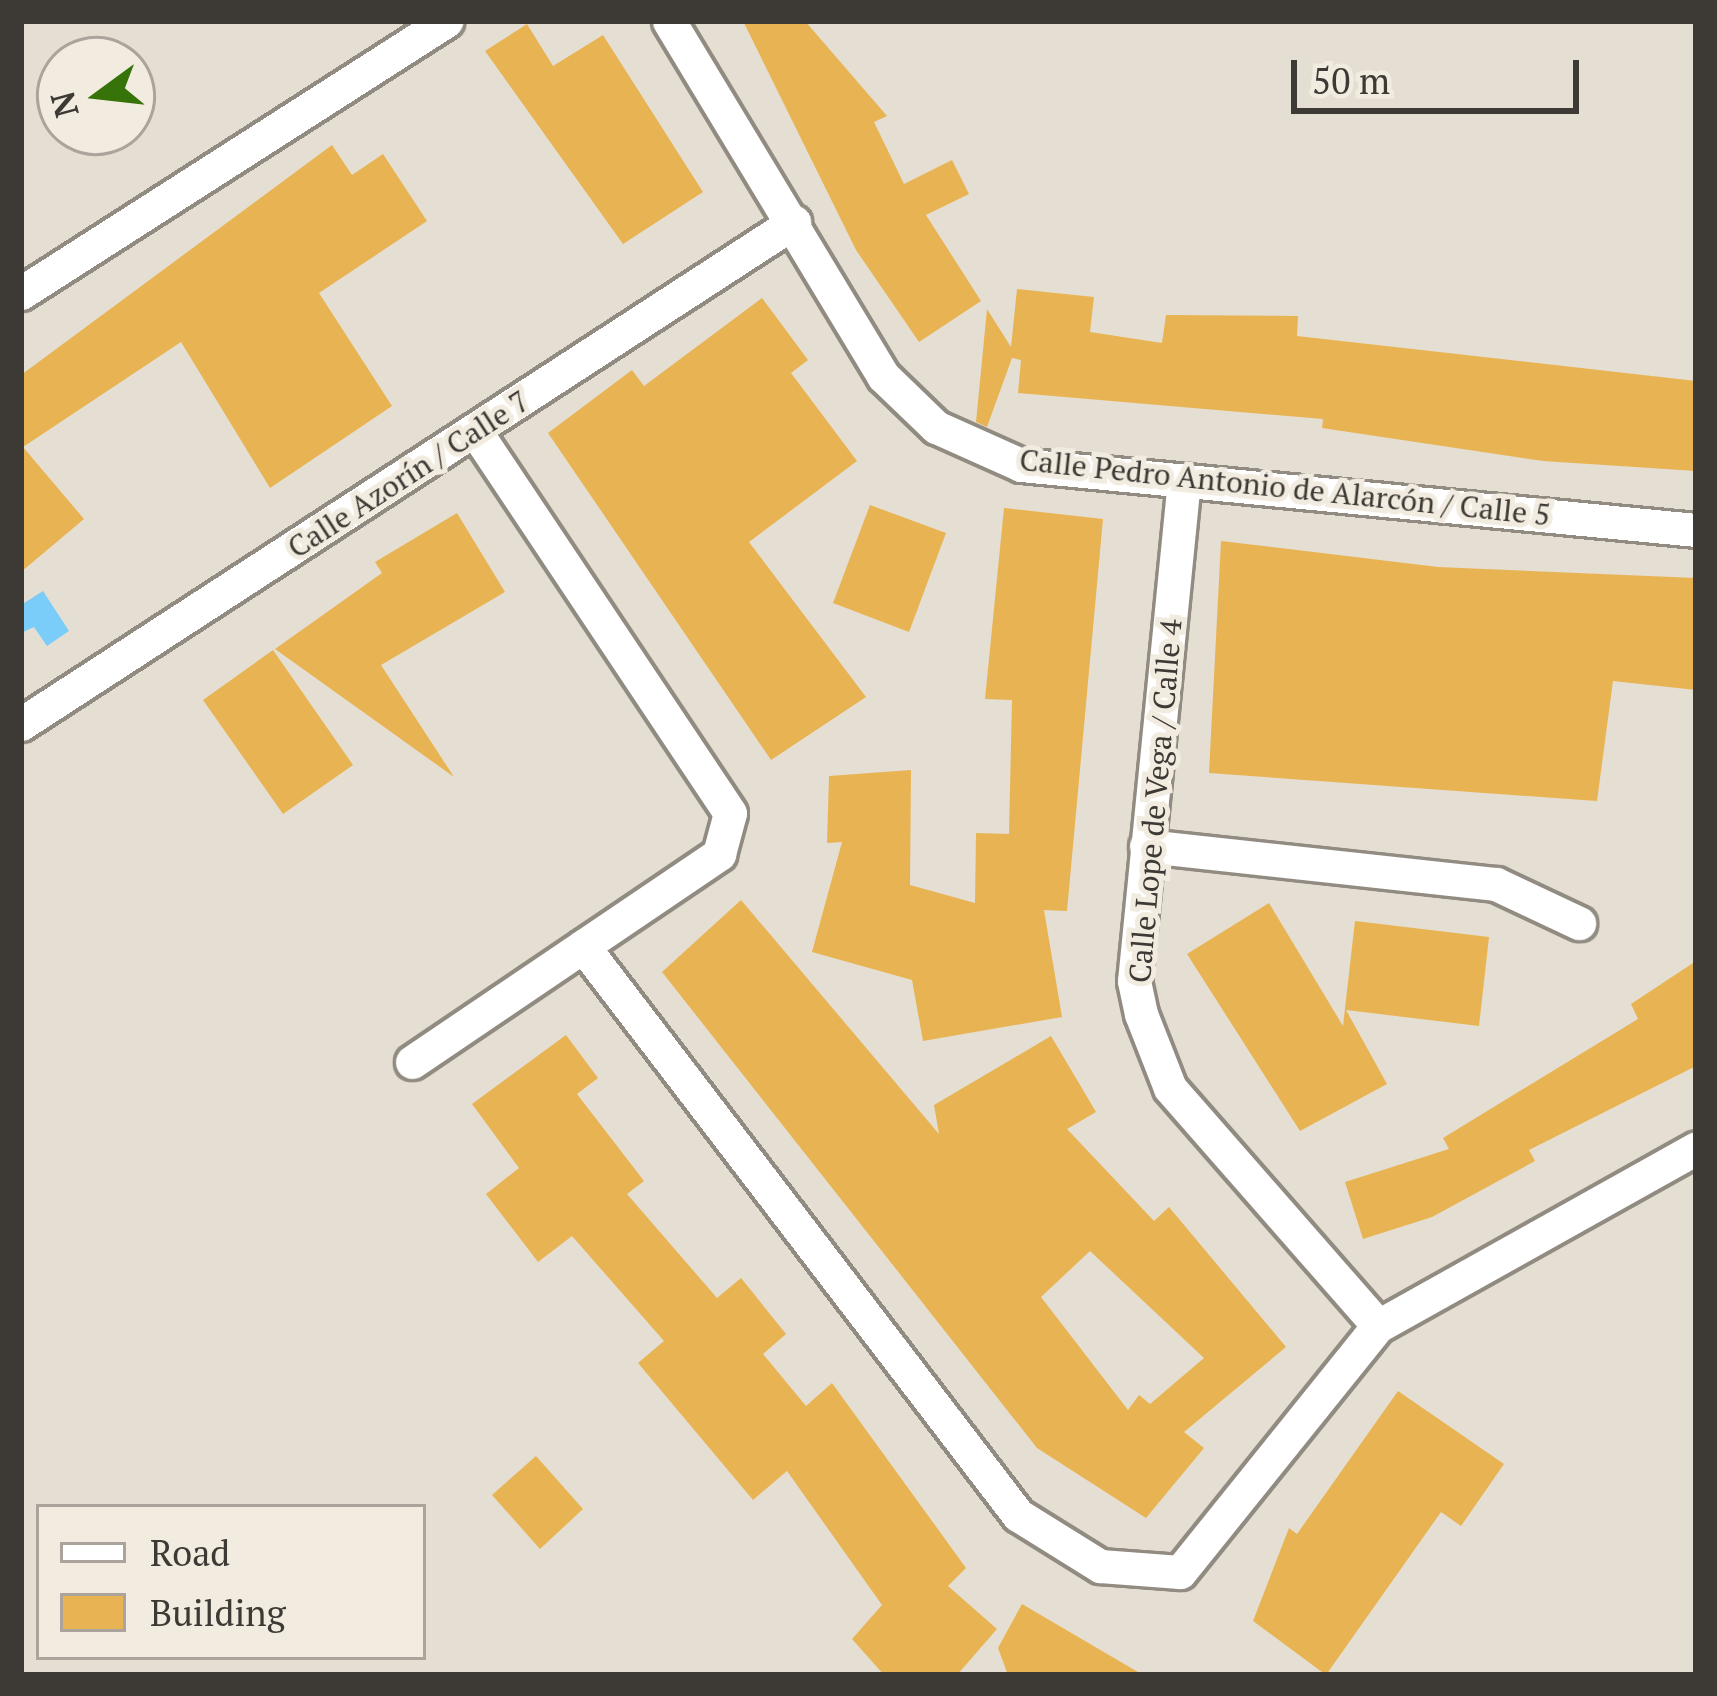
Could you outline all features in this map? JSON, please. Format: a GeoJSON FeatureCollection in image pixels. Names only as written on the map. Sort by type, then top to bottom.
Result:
{"type":"FeatureCollection","features":[{"type":"Feature","properties":{"kind":"street"},"geometry":{"type":"LineString","coordinates":[[22,291],[446,21]]}},
{"type":"Feature","properties":{"kind":"street","name":"Calle Pedro Antonio de Alarcón / Calle 5"},"geometry":{"type":"LineString","coordinates":[[669,21],[883,376],[936,427],[1021,465],[1696,530]]}},
{"type":"Feature","properties":{"kind":"street","name":"Calle Azorín / Calle 7"},"geometry":{"type":"LineString","coordinates":[[21,724],[794,223]]}},
{"type":"Feature","properties":{"kind":"street"},"geometry":{"type":"LineString","coordinates":[[412,1062],[719,854],[730,813],[475,431]]}},
{"type":"Feature","properties":{"kind":"street","name":"Calle Lope de Vega / Calle 4"},"geometry":{"type":"LineString","coordinates":[[1184,481],[1134,981],[1153,1054],[1170,1088],[1378,1327]]}},
{"type":"Feature","properties":{"kind":"street"},"geometry":{"type":"LineString","coordinates":[[1146,846],[1496,884],[1579,923]]}},
{"type":"Feature","properties":{"kind":"street"},"geometry":{"type":"LineString","coordinates":[[583,946],[1018,1514],[1100,1566],[1180,1572],[1378,1327],[1696,1148]]}},
{"type":"Feature","properties":{"kind":"water"},"geometry":{"type":"Polygon","coordinates":[[[43,591],[69,631],[47,646],[34,627],[21,633],[21,605],[43,591]]]}},
{"type":"Feature","properties":{"kind":"building"},"geometry":{"type":"Polygon","coordinates":[[[743,21],[805,21],[887,116],[874,122],[904,184],[952,160],[969,194],[926,215],[981,301],[919,342],[856,250],[743,21]]]}},
{"type":"Feature","properties":{"kind":"building"},"geometry":{"type":"Polygon","coordinates":[[[527,24],[553,66],[603,35],[703,192],[623,244],[485,51],[527,24]]]}},
{"type":"Feature","properties":{"kind":"building"},"geometry":{"type":"Polygon","coordinates":[[[332,145],[352,175],[383,154],[427,221],[319,293],[392,406],[270,488],[181,342],[23,447],[84,519],[21,572],[21,375],[332,145]]]}},
{"type":"Feature","properties":{"kind":"building"},"geometry":{"type":"Polygon","coordinates":[[[1017,289],[1094,297],[1090,332],[1162,343],[1166,315],[1298,316],[1297,336],[1696,381],[1696,471],[1543,461],[1322,428],[1323,419],[1018,393],[1021,360],[1012,358],[987,427],[976,422],[987,309],[1011,347],[1017,289]]]}},
{"type":"Feature","properties":{"kind":"building"},"geometry":{"type":"Polygon","coordinates":[[[762,298],[808,360],[791,373],[857,461],[749,542],[866,697],[771,760],[548,433],[632,370],[644,386],[762,298]]]}},
{"type":"Feature","properties":{"kind":"building"},"geometry":{"type":"Polygon","coordinates":[[[870,505],[946,533],[909,632],[833,603],[870,505]]]}},
{"type":"Feature","properties":{"kind":"building"},"geometry":{"type":"Polygon","coordinates":[[[1004,508],[1103,519],[1067,911],[1044,910],[1062,1017],[923,1041],[912,980],[812,952],[842,842],[827,843],[829,776],[911,770],[910,885],[975,903],[976,833],[1009,834],[1012,700],[985,699],[1004,508]]]}},
{"type":"Feature","properties":{"kind":"building"},"geometry":{"type":"Polygon","coordinates":[[[457,513],[505,592],[381,665],[454,777],[275,649],[382,573],[375,562],[457,513]]]}},
{"type":"Feature","properties":{"kind":"building"},"geometry":{"type":"Polygon","coordinates":[[[1221,541],[1438,567],[1696,578],[1696,690],[1613,681],[1597,801],[1209,773],[1221,541]]]}},
{"type":"Feature","properties":{"kind":"building"},"geometry":{"type":"Polygon","coordinates":[[[273,650],[353,765],[283,814],[203,700],[273,650]]]}},
{"type":"Feature","properties":{"kind":"building"},"geometry":{"type":"Polygon","coordinates":[[[741,900],[939,1134],[934,1105],[1051,1036],[1096,1112],[1067,1129],[1154,1221],[1169,1207],[1286,1347],[1184,1432],[1204,1448],[1146,1518],[1037,1448],[662,972],[741,900]],[[1090,1251],[1041,1297],[1128,1410],[1139,1395],[1150,1404],[1204,1358],[1090,1251]]]}},
{"type":"Feature","properties":{"kind":"building"},"geometry":{"type":"Polygon","coordinates":[[[1269,903],[1343,1026],[1355,921],[1489,937],[1479,1026],[1346,1010],[1387,1084],[1300,1131],[1187,954],[1269,903]]]}},
{"type":"Feature","properties":{"kind":"building"},"geometry":{"type":"Polygon","coordinates":[[[1696,961],[1696,1066],[1529,1150],[1535,1161],[1432,1217],[1363,1239],[1345,1182],[1449,1149],[1443,1138],[1638,1019],[1631,1004],[1696,961]]]}},
{"type":"Feature","properties":{"kind":"building"},"geometry":{"type":"Polygon","coordinates":[[[566,1035],[598,1078],[577,1094],[644,1181],[627,1194],[717,1298],[741,1278],[786,1334],[763,1354],[806,1406],[832,1383],[966,1568],[948,1586],[997,1629],[957,1675],[884,1675],[852,1639],[882,1605],[787,1471],[753,1500],[638,1363],[664,1341],[572,1236],[538,1262],[486,1194],[519,1168],[472,1104],[566,1035]]]}},
{"type":"Feature","properties":{"kind":"building"},"geometry":{"type":"Polygon","coordinates":[[[1398,1391],[1504,1464],[1461,1526],[1441,1512],[1326,1675],[1253,1621],[1289,1528],[1297,1534],[1398,1391]]]}},
{"type":"Feature","properties":{"kind":"building"},"geometry":{"type":"Polygon","coordinates":[[[536,1456],[583,1509],[540,1549],[492,1495],[536,1456]]]}},
{"type":"Feature","properties":{"kind":"building"},"geometry":{"type":"Polygon","coordinates":[[[1022,1604],[1143,1675],[1008,1675],[998,1648],[1022,1604]]]}}]}
